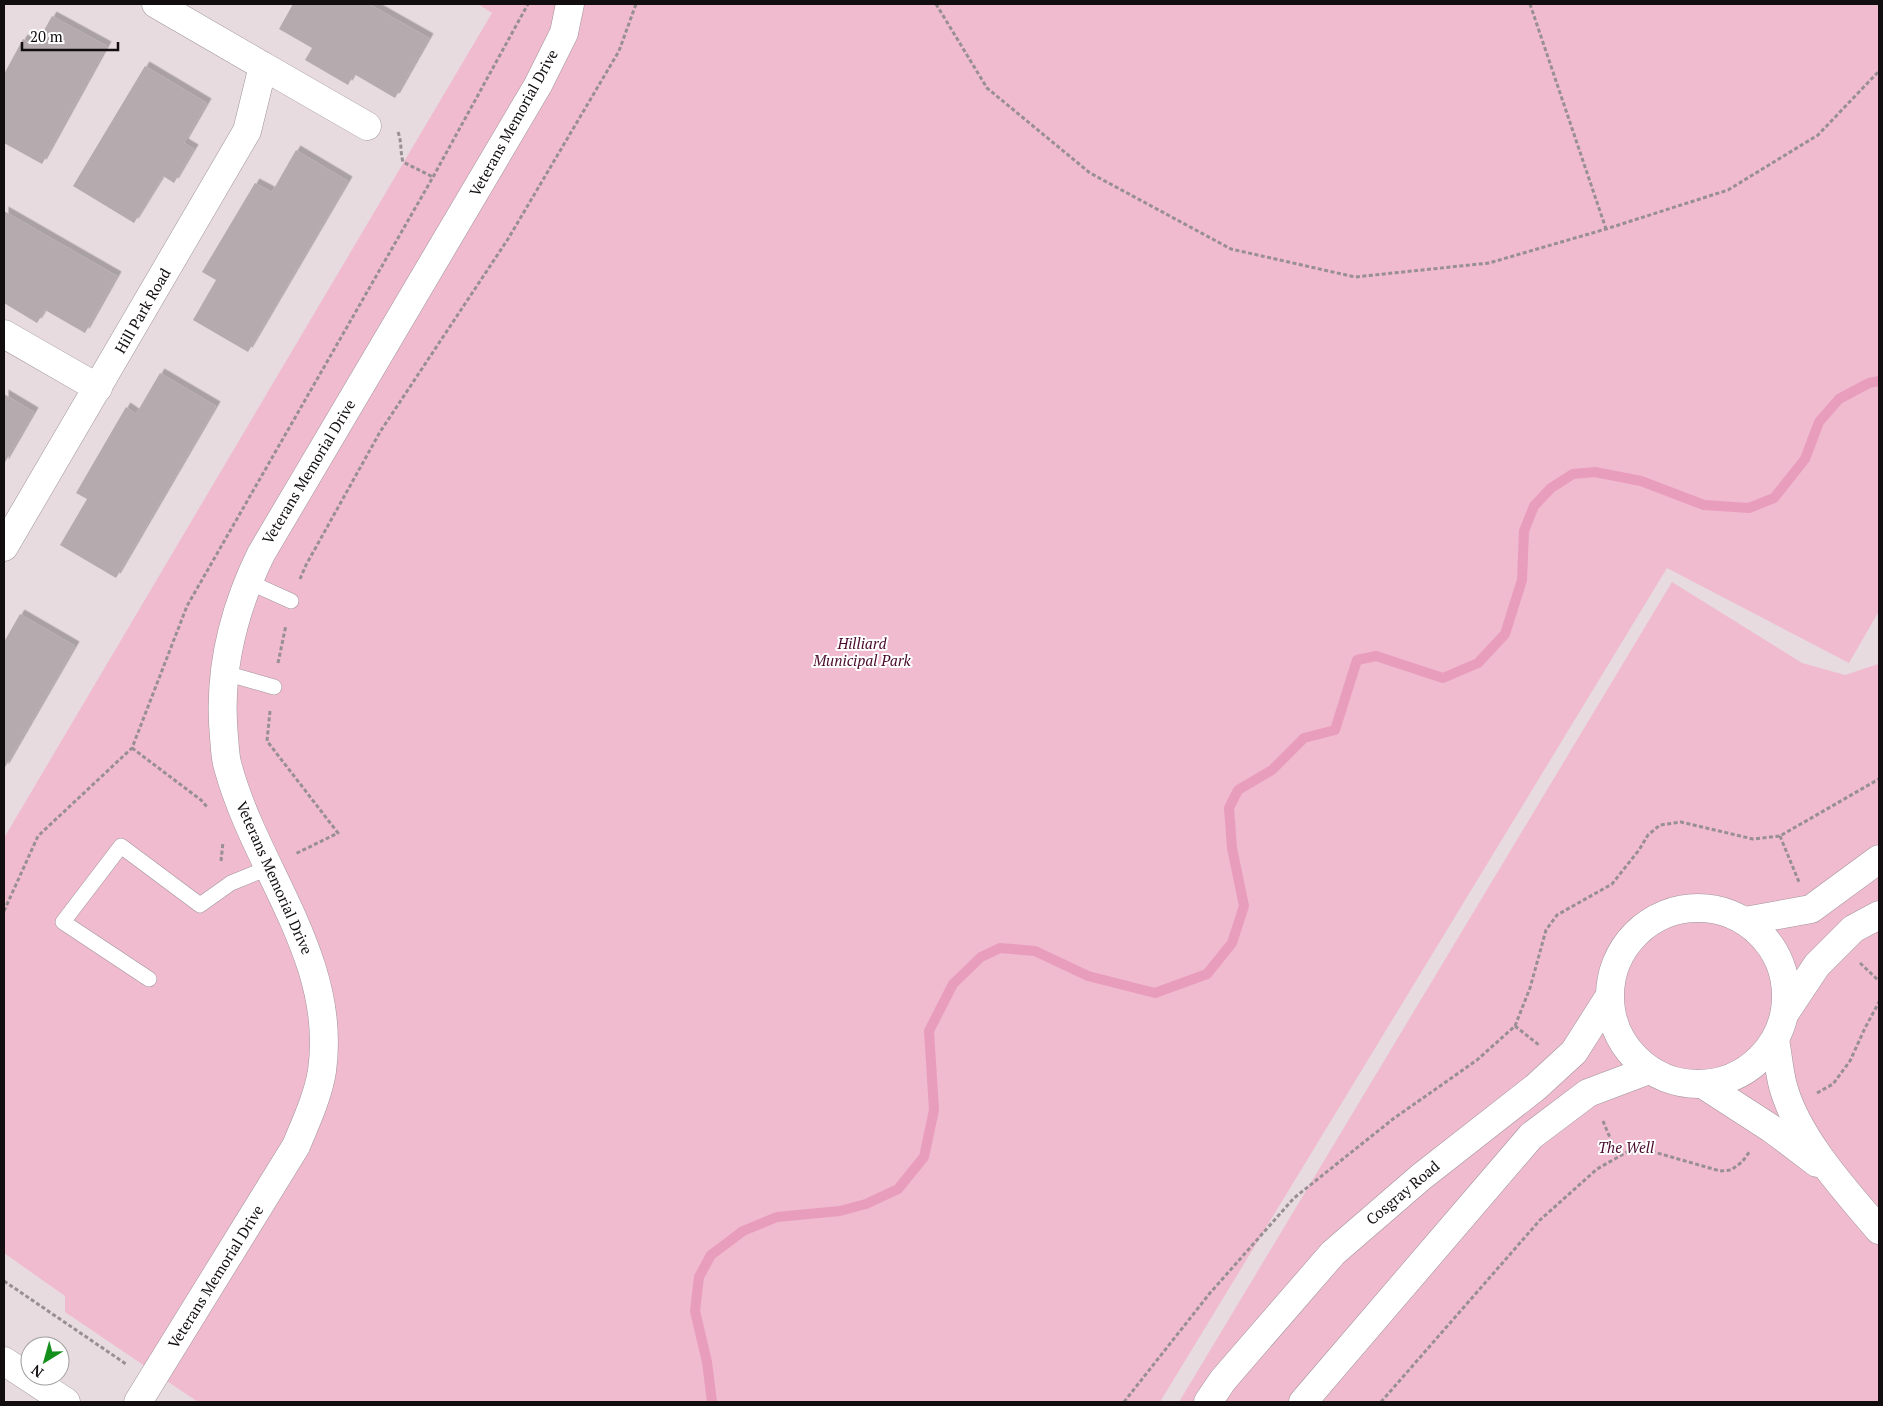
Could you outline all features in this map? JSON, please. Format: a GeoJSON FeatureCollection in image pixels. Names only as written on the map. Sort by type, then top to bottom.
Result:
{"type":"FeatureCollection","features":[{"type":"Feature","properties":{"kind":"street"},"geometry":{"type":"LineString","coordinates":[[156,4],[367,126]]}},
{"type":"Feature","properties":{"kind":"street","name":"Veterans Memorial Drive"},"geometry":{"type":"LineString","coordinates":[[144,1392],[296,1146],[310,1112],[322,1071],[323,1030],[318,986],[304,941],[245,819],[227,766],[223,720],[225,673],[231,631],[247,581],[261,554],[538,85],[564,33],[570,4]]}},
{"type":"Feature","properties":{"kind":"street","name":"Hill Park Road"},"geometry":{"type":"LineString","coordinates":[[4,547],[247,131],[263,66]]}},
{"type":"Feature","properties":{"kind":"street"},"geometry":{"type":"LineString","coordinates":[[4,334],[98,388]]}},
{"type":"Feature","properties":{"kind":"street"},"geometry":{"type":"LineString","coordinates":[[1745,921],[1811,909],[1879,859]]}},
{"type":"Feature","properties":{"kind":"street","name":"Cosgray Road"},"geometry":{"type":"LineString","coordinates":[[1785,1013],[1786,984],[1779,959],[1765,938],[1745,921],[1720,910],[1694,907],[1667,913],[1644,926],[1625,945],[1612,970],[1609,997],[1614,1025],[1628,1050],[1648,1070],[1675,1082],[1704,1084],[1733,1078],[1757,1063],[1776,1040],[1785,1013],[1817,966],[1853,929],[1879,915]]}},
{"type":"Feature","properties":{"kind":"street","name":"Cosgray Road"},"geometry":{"type":"LineString","coordinates":[[1208,1402],[1223,1380],[1334,1253],[1421,1177],[1543,1081],[1574,1052],[1609,997]]}},
{"type":"Feature","properties":{"kind":"street"},"geometry":{"type":"LineString","coordinates":[[1776,1040],[1783,1087],[1798,1122],[1830,1173],[1879,1230]]}},
{"type":"Feature","properties":{"kind":"street"},"geometry":{"type":"LineString","coordinates":[[1303,1402],[1531,1136],[1588,1093],[1648,1070]]}},
{"type":"Feature","properties":{"kind":"street"},"geometry":{"type":"LineString","coordinates":[[1704,1084],[1772,1129],[1830,1173]]}},
{"type":"Feature","properties":{"kind":"street"},"geometry":{"type":"LineString","coordinates":[[4,1361],[66,1402]]}},
{"type":"Feature","properties":{"kind":"lane"},"geometry":{"type":"LineString","coordinates":[[247,581],[291,601]]}},
{"type":"Feature","properties":{"kind":"lane"},"geometry":{"type":"LineString","coordinates":[[225,673],[274,687]]}},
{"type":"Feature","properties":{"kind":"lane"},"geometry":{"type":"LineString","coordinates":[[150,979],[63,922],[121,846],[200,905],[231,884],[268,868]]}},
{"type":"Feature","properties":{"kind":"path"},"geometry":{"type":"LineString","coordinates":[[4,911],[38,836],[132,748],[187,606],[432,177],[528,4]]}},
{"type":"Feature","properties":{"kind":"path"},"geometry":{"type":"LineString","coordinates":[[268,868],[338,833],[267,741],[274,687],[291,601],[306,565],[380,432],[508,239],[619,51],[636,4]]}},
{"type":"Feature","properties":{"kind":"path"},"geometry":{"type":"LineString","coordinates":[[936,4],[987,88],[1090,174],[1231,249],[1355,277],[1488,263],[1606,229],[1728,190],[1818,135],[1879,71]]}},
{"type":"Feature","properties":{"kind":"path"},"geometry":{"type":"LineString","coordinates":[[1530,4],[1606,229]]}},
{"type":"Feature","properties":{"kind":"path"},"geometry":{"type":"LineString","coordinates":[[367,126],[388,123],[397,131],[400,138],[402,162],[432,177]]}},
{"type":"Feature","properties":{"kind":"path"},"geometry":{"type":"LineString","coordinates":[[132,748],[201,800],[213,813]]}},
{"type":"Feature","properties":{"kind":"path"},"geometry":{"type":"LineString","coordinates":[[1124,1402],[1210,1294],[1294,1198],[1393,1119],[1477,1060],[1515,1026],[1530,988],[1546,930],[1558,915],[1612,884],[1639,850],[1648,835],[1660,825],[1681,822],[1753,839],[1780,836],[1879,779]]}},
{"type":"Feature","properties":{"kind":"path"},"geometry":{"type":"LineString","coordinates":[[224,836],[220,866],[231,884]]}},
{"type":"Feature","properties":{"kind":"path"},"geometry":{"type":"LineString","coordinates":[[1780,836],[1799,883]]}},
{"type":"Feature","properties":{"kind":"path"},"geometry":{"type":"LineString","coordinates":[[1856,959],[1879,981]]}},
{"type":"Feature","properties":{"kind":"path"},"geometry":{"type":"LineString","coordinates":[[1816,1094],[1833,1084],[1850,1062],[1879,1002]]}},
{"type":"Feature","properties":{"kind":"path"},"geometry":{"type":"LineString","coordinates":[[1515,1026],[1544,1049]]}},
{"type":"Feature","properties":{"kind":"path"},"geometry":{"type":"LineString","coordinates":[[1601,1116],[1618,1157]]}},
{"type":"Feature","properties":{"kind":"path"},"geometry":{"type":"LineString","coordinates":[[1381,1402],[1540,1220],[1596,1170],[1627,1152],[1654,1152],[1720,1171],[1731,1170],[1742,1162],[1752,1148]]}},
{"type":"Feature","properties":{"kind":"path"},"geometry":{"type":"LineString","coordinates":[[4,1281],[96,1342],[144,1392]]}},
{"type":"Feature","properties":{"kind":"green space","name":"Hilliard Municipal Park"},"geometry":{"type":"Polygon","coordinates":[[[478,4],[1879,4],[1879,611],[1849,663],[1667,568],[1160,1402],[198,1402],[65,1312],[65,1296],[4,1253],[4,838],[492,13],[478,4]]]}},
{"type":"Feature","properties":{"kind":"green space","name":"The Well"},"geometry":{"type":"Polygon","coordinates":[[[1672,582],[1802,663],[1845,675],[1878,664],[1879,661],[1879,1402],[1179,1402],[1672,582]]]}},
{"type":"Feature","properties":{"kind":"building"},"geometry":{"type":"Polygon","coordinates":[[[293,4],[369,4],[429,38],[395,98],[354,74],[348,85],[305,60],[312,48],[279,29],[293,4]]]}},
{"type":"Feature","properties":{"kind":"building"},"geometry":{"type":"Polygon","coordinates":[[[52,16],[107,46],[42,164],[4,143],[4,74],[23,39],[36,45],[52,16]]]}},
{"type":"Feature","properties":{"kind":"building"},"geometry":{"type":"Polygon","coordinates":[[[145,66],[207,103],[184,143],[194,149],[174,183],[163,176],[134,223],[73,186],[145,66]]]}},
{"type":"Feature","properties":{"kind":"building"},"geometry":{"type":"Polygon","coordinates":[[[296,150],[348,181],[248,352],[193,320],[216,280],[202,272],[255,183],[272,192],[296,150]]]}},
{"type":"Feature","properties":{"kind":"building"},"geometry":{"type":"Polygon","coordinates":[[[4,211],[117,276],[85,333],[45,310],[37,323],[4,303],[4,211]]]}},
{"type":"Feature","properties":{"kind":"building"},"geometry":{"type":"Polygon","coordinates":[[[160,373],[216,406],[116,578],[60,545],[87,499],[76,493],[126,407],[136,414],[160,373]]]}},
{"type":"Feature","properties":{"kind":"building"},"geometry":{"type":"Polygon","coordinates":[[[4,394],[34,412],[4,464],[4,394]]]}},
{"type":"Feature","properties":{"kind":"building"},"geometry":{"type":"Polygon","coordinates":[[[20,614],[75,646],[4,769],[4,642],[20,614]]]}},
{"type":"Feature","properties":{"kind":"waterway"},"geometry":{"type":"LineString","coordinates":[[712,1402],[707,1362],[695,1311],[699,1277],[711,1255],[743,1231],[777,1217],[840,1211],[866,1204],[898,1189],[924,1157],[934,1110],[929,1031],[953,984],[981,957],[1000,948],[1035,951],[1088,976],[1155,993],[1207,974],[1232,943],[1244,906],[1232,848],[1229,808],[1238,790],[1272,770],[1304,738],[1335,730],[1357,660],[1376,656],[1443,678],[1478,663],[1505,634],[1522,580],[1524,531],[1534,506],[1551,488],[1573,474],[1595,472],[1641,481],[1704,505],[1749,508],[1774,498],[1805,459],[1819,422],[1839,399],[1869,383],[1879,381]]}}]}
